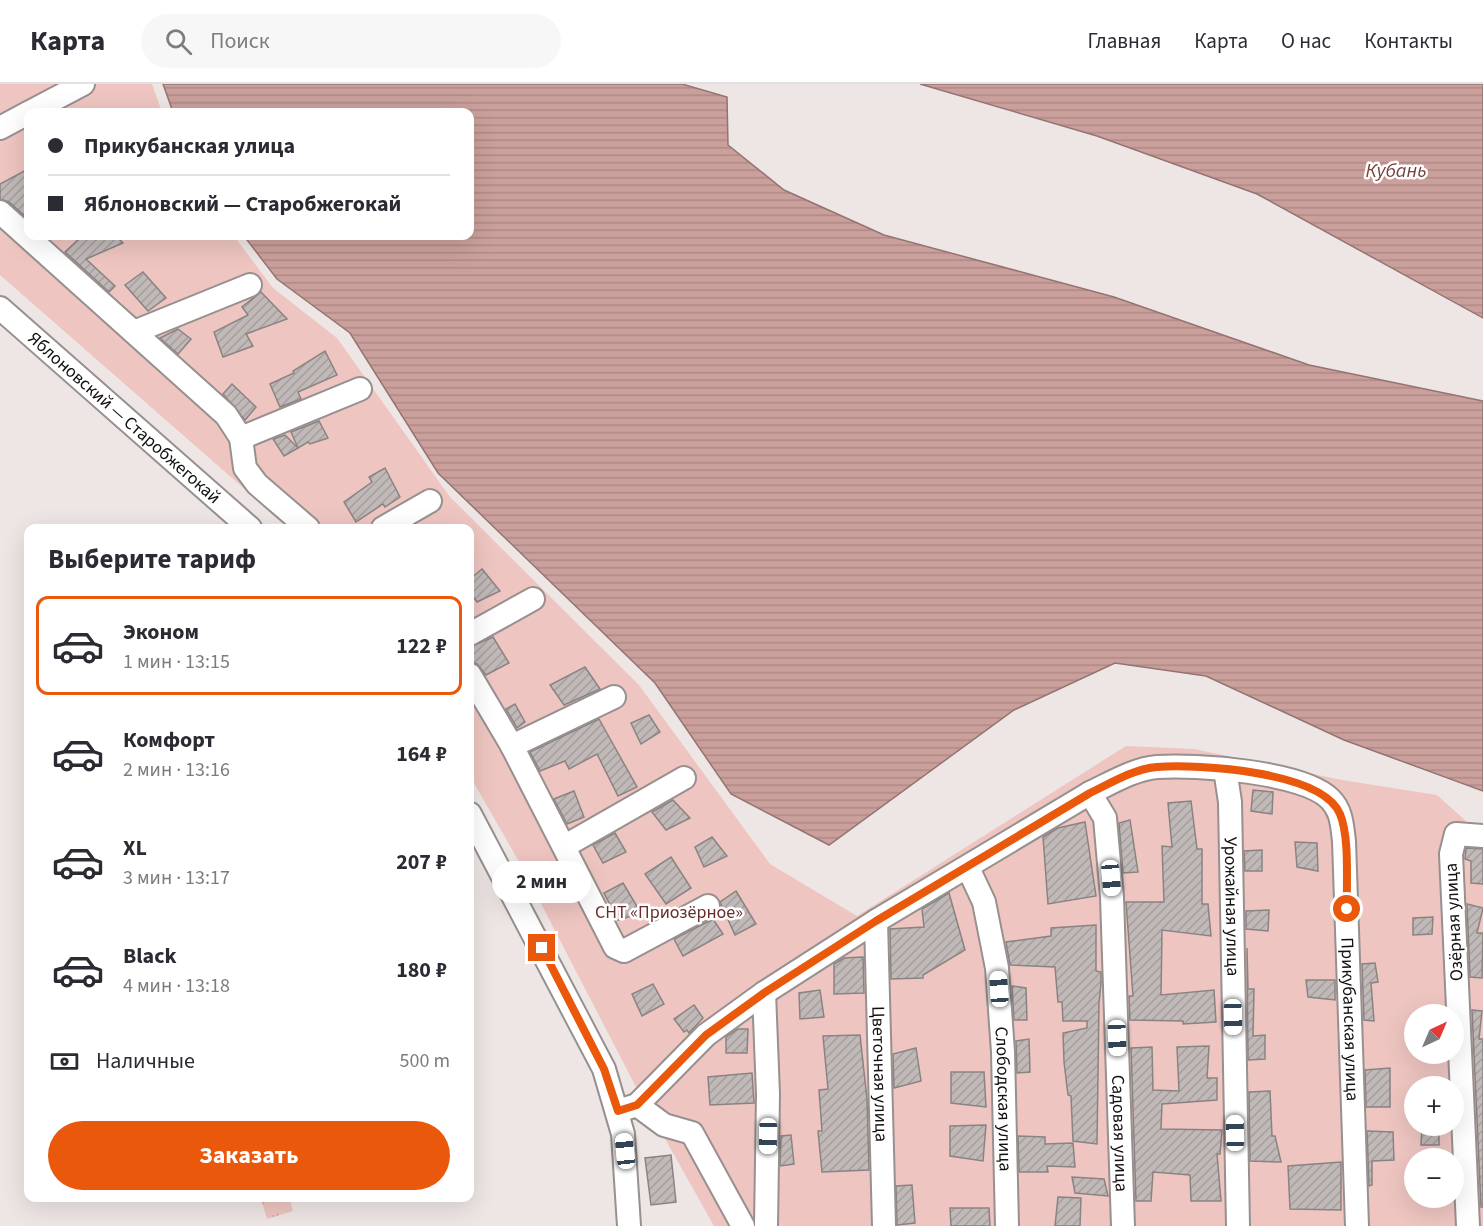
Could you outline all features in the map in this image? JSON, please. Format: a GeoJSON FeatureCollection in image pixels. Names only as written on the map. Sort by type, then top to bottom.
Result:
{"type":"FeatureCollection","features":[{"type":"Feature","properties":{"kind":"street"},"geometry":{"type":"LineString","coordinates":[[38,108],[83,84]]}},
{"type":"Feature","properties":{"kind":"street"},"geometry":{"type":"LineString","coordinates":[[0,128],[24,116]]}},
{"type":"Feature","properties":{"kind":"street"},"geometry":{"type":"LineString","coordinates":[[0,212],[24,229]]}},
{"type":"Feature","properties":{"kind":"street"},"geometry":{"type":"LineString","coordinates":[[40,240],[134,332],[226,415],[241,438],[245,468],[258,484],[303,524]]}},
{"type":"Feature","properties":{"kind":"street"},"geometry":{"type":"LineString","coordinates":[[134,332],[250,285]]}},
{"type":"Feature","properties":{"kind":"street","name":"Яблоновский — Старобжегокай"},"geometry":{"type":"LineString","coordinates":[[0,308],[245,524]]}},
{"type":"Feature","properties":{"kind":"street"},"geometry":{"type":"LineString","coordinates":[[241,438],[360,389]]}},
{"type":"Feature","properties":{"kind":"street"},"geometry":{"type":"LineString","coordinates":[[390,524],[430,501]]}},
{"type":"Feature","properties":{"kind":"street"},"geometry":{"type":"LineString","coordinates":[[474,632],[533,599]]}},
{"type":"Feature","properties":{"kind":"street"},"geometry":{"type":"LineString","coordinates":[[474,682],[512,746],[615,946],[624,951],[708,906]]}},
{"type":"Feature","properties":{"kind":"street"},"geometry":{"type":"LineString","coordinates":[[512,746],[614,697]]}},
{"type":"Feature","properties":{"kind":"street"},"geometry":{"type":"LineString","coordinates":[[627,1108],[706,1035],[764,993],[876,921],[1090,793],[1125,776],[1156,767],[1225,769]]}},
{"type":"Feature","properties":{"kind":"street","name":"Прикубанская улица"},"geometry":{"type":"LineString","coordinates":[[1225,769],[1289,779],[1329,798],[1340,814],[1344,841],[1357,1226]]}},
{"type":"Feature","properties":{"kind":"street","name":"Урожайная улица"},"geometry":{"type":"LineString","coordinates":[[1225,769],[1230,802],[1238,1226]]}},
{"type":"Feature","properties":{"kind":"street"},"geometry":{"type":"LineString","coordinates":[[565,846],[684,778]]}},
{"type":"Feature","properties":{"kind":"street","name":"Садовая улица"},"geometry":{"type":"LineString","coordinates":[[1090,793],[1105,818],[1113,897],[1123,1226]]}},
{"type":"Feature","properties":{"kind":"street"},"geometry":{"type":"LineString","coordinates":[[474,822],[604,1069],[627,1108],[626,1156],[629,1226]]}},
{"type":"Feature","properties":{"kind":"street","name":"Озёрная улица"},"geometry":{"type":"LineString","coordinates":[[1468,1226],[1451,854],[1456,834],[1483,836]]}},
{"type":"Feature","properties":{"kind":"street","name":"Слободская улица"},"geometry":{"type":"LineString","coordinates":[[968,868],[984,902],[997,968],[1003,1052],[1007,1226]]}},
{"type":"Feature","properties":{"kind":"street","name":"Цветочная улица"},"geometry":{"type":"LineString","coordinates":[[876,921],[884,1226]]}},
{"type":"Feature","properties":{"kind":"street"},"geometry":{"type":"LineString","coordinates":[[764,993],[768,1094],[766,1226]]}},
{"type":"Feature","properties":{"kind":"street"},"geometry":{"type":"LineString","coordinates":[[627,1108],[664,1125],[692,1132],[743,1226]]}},
{"type":"Feature","properties":{"kind":"green space","name":"СНТ «Приозёрное»"},"geometry":{"type":"Polygon","coordinates":[[[0,84],[152,84],[161,108],[24,108],[24,240],[237,240],[273,288],[337,338],[450,497],[639,685],[770,864],[857,916],[1126,746],[1194,749],[1342,780],[1437,795],[1468,823],[1483,825],[1483,1226],[714,1226],[637,1089],[522,867],[474,783],[474,524],[284,524],[0,275],[0,84]]]}},
{"type":"Feature","properties":{"kind":"green space"},"geometry":{"type":"Polygon","coordinates":[[[262,1202],[290,1202],[293,1211],[267,1219],[262,1202]]]}},
{"type":"Feature","properties":{"kind":"water"},"geometry":{"type":"Polygon","coordinates":[[[163,84],[682,84],[727,97],[728,145],[784,190],[884,235],[1114,297],[1309,365],[1483,401],[1483,791],[1344,740],[1206,676],[1115,663],[1014,710],[829,845],[731,794],[655,683],[438,473],[350,333],[277,279],[247,240],[474,240],[474,108],[172,108],[163,84]]]}},
{"type":"Feature","properties":{"kind":"water","name":"Кубань"},"geometry":{"type":"Polygon","coordinates":[[[920,84],[1483,84],[1483,318],[1257,194],[1097,136],[920,84]]]}},
{"type":"Feature","properties":{"kind":"building"},"geometry":{"type":"Polygon","coordinates":[[[24,171],[24,215],[9,202],[0,199],[0,184],[24,171]]]}},
{"type":"Feature","properties":{"kind":"building"},"geometry":{"type":"Polygon","coordinates":[[[78,240],[120,240],[123,243],[86,259],[115,286],[109,292],[65,252],[78,240]]]}},
{"type":"Feature","properties":{"kind":"building"},"geometry":{"type":"Polygon","coordinates":[[[143,272],[166,298],[148,311],[125,285],[143,272]]]}},
{"type":"Feature","properties":{"kind":"building"},"geometry":{"type":"Polygon","coordinates":[[[261,292],[287,319],[246,334],[253,346],[223,357],[214,332],[248,315],[242,307],[261,292]]]}},
{"type":"Feature","properties":{"kind":"building"},"geometry":{"type":"Polygon","coordinates":[[[178,329],[191,339],[178,354],[160,338],[178,329]]]}},
{"type":"Feature","properties":{"kind":"building"},"geometry":{"type":"Polygon","coordinates":[[[325,351],[337,375],[298,392],[301,399],[280,407],[270,384],[294,373],[293,371],[325,351]]]}},
{"type":"Feature","properties":{"kind":"building"},"geometry":{"type":"Polygon","coordinates":[[[232,384],[256,407],[245,420],[223,394],[232,384]]]}},
{"type":"Feature","properties":{"kind":"building"},"geometry":{"type":"Polygon","coordinates":[[[319,421],[328,438],[310,444],[308,442],[298,448],[291,432],[319,421]]]}},
{"type":"Feature","properties":{"kind":"building"},"geometry":{"type":"Polygon","coordinates":[[[285,435],[298,448],[284,456],[273,439],[285,435]]]}},
{"type":"Feature","properties":{"kind":"building"},"geometry":{"type":"Polygon","coordinates":[[[385,468],[400,497],[385,507],[383,504],[356,522],[344,502],[372,482],[369,477],[385,468]]]}},
{"type":"Feature","properties":{"kind":"building"},"geometry":{"type":"Polygon","coordinates":[[[482,569],[500,591],[477,602],[474,598],[474,576],[482,569]]]}},
{"type":"Feature","properties":{"kind":"building"},"geometry":{"type":"Polygon","coordinates":[[[493,637],[509,663],[486,675],[474,663],[474,645],[493,637]]]}},
{"type":"Feature","properties":{"kind":"building"},"geometry":{"type":"Polygon","coordinates":[[[585,667],[600,689],[564,705],[550,685],[585,667]]]}},
{"type":"Feature","properties":{"kind":"building"},"geometry":{"type":"Polygon","coordinates":[[[515,704],[525,722],[517,728],[506,709],[515,704]]]}},
{"type":"Feature","properties":{"kind":"building"},"geometry":{"type":"Polygon","coordinates":[[[649,715],[660,732],[641,744],[631,723],[649,715]]]}},
{"type":"Feature","properties":{"kind":"building"},"geometry":{"type":"Polygon","coordinates":[[[599,719],[637,787],[618,796],[597,754],[569,769],[565,761],[540,771],[530,752],[599,719]]]}},
{"type":"Feature","properties":{"kind":"building"},"geometry":{"type":"Polygon","coordinates":[[[1253,790],[1273,792],[1272,814],[1251,811],[1253,790]]]}},
{"type":"Feature","properties":{"kind":"building"},"geometry":{"type":"Polygon","coordinates":[[[574,791],[584,817],[567,824],[554,799],[574,791]]]}},
{"type":"Feature","properties":{"kind":"building"},"geometry":{"type":"Polygon","coordinates":[[[673,800],[690,818],[666,830],[652,812],[673,800]]]}},
{"type":"Feature","properties":{"kind":"building"},"geometry":{"type":"Polygon","coordinates":[[[1191,801],[1197,849],[1202,849],[1202,904],[1208,904],[1211,936],[1162,930],[1161,995],[1214,990],[1216,1022],[1183,1024],[1183,1021],[1130,1020],[1129,996],[1133,996],[1126,902],[1164,902],[1162,846],[1172,847],[1168,803],[1191,801]]]}},
{"type":"Feature","properties":{"kind":"building"},"geometry":{"type":"Polygon","coordinates":[[[1130,820],[1138,872],[1123,873],[1119,823],[1130,820]]]}},
{"type":"Feature","properties":{"kind":"building"},"geometry":{"type":"Polygon","coordinates":[[[1085,822],[1096,896],[1048,904],[1043,837],[1058,828],[1085,822]]]}},
{"type":"Feature","properties":{"kind":"building"},"geometry":{"type":"Polygon","coordinates":[[[615,833],[626,852],[603,863],[593,845],[615,833]]]}},
{"type":"Feature","properties":{"kind":"building"},"geometry":{"type":"Polygon","coordinates":[[[712,837],[727,856],[704,867],[695,847],[712,837]]]}},
{"type":"Feature","properties":{"kind":"building"},"geometry":{"type":"Polygon","coordinates":[[[1295,842],[1317,843],[1318,871],[1297,867],[1295,842]]]}},
{"type":"Feature","properties":{"kind":"building"},"geometry":{"type":"Polygon","coordinates":[[[1466,848],[1483,849],[1483,884],[1471,883],[1471,861],[1465,859],[1466,848]]]}},
{"type":"Feature","properties":{"kind":"building"},"geometry":{"type":"Polygon","coordinates":[[[1262,850],[1262,871],[1245,871],[1244,851],[1262,850]]]}},
{"type":"Feature","properties":{"kind":"building"},"geometry":{"type":"Polygon","coordinates":[[[671,857],[691,888],[666,904],[645,874],[671,857]]]}},
{"type":"Feature","properties":{"kind":"building"},"geometry":{"type":"Polygon","coordinates":[[[623,883],[641,913],[618,920],[604,893],[623,883]]]}},
{"type":"Feature","properties":{"kind":"building"},"geometry":{"type":"Polygon","coordinates":[[[736,891],[756,924],[735,935],[720,902],[736,891]]]}},
{"type":"Feature","properties":{"kind":"building"},"geometry":{"type":"Polygon","coordinates":[[[949,893],[965,950],[923,975],[923,978],[891,979],[890,929],[924,927],[922,909],[949,893]]]}},
{"type":"Feature","properties":{"kind":"building"},"geometry":{"type":"Polygon","coordinates":[[[1467,904],[1483,908],[1477,933],[1483,933],[1482,978],[1470,977],[1467,904]]]}},
{"type":"Feature","properties":{"kind":"building"},"geometry":{"type":"Polygon","coordinates":[[[1269,910],[1268,931],[1246,929],[1246,911],[1269,910]]]}},
{"type":"Feature","properties":{"kind":"building"},"geometry":{"type":"Polygon","coordinates":[[[1433,917],[1432,934],[1413,935],[1413,918],[1433,917]]]}},
{"type":"Feature","properties":{"kind":"building"},"geometry":{"type":"Polygon","coordinates":[[[713,919],[723,934],[683,956],[674,939],[713,919]]]}},
{"type":"Feature","properties":{"kind":"building"},"geometry":{"type":"Polygon","coordinates":[[[1096,925],[1096,971],[1101,972],[1097,1144],[1073,1141],[1071,1096],[1068,1095],[1064,1062],[1063,1033],[1087,1028],[1087,1021],[1063,1021],[1062,1002],[1058,1002],[1055,967],[1010,965],[1006,942],[1051,936],[1051,928],[1096,925]]]}},
{"type":"Feature","properties":{"kind":"building"},"geometry":{"type":"Polygon","coordinates":[[[1247,948],[1248,989],[1254,989],[1253,1036],[1265,1035],[1265,1059],[1248,1060],[1247,948]]]}},
{"type":"Feature","properties":{"kind":"building"},"geometry":{"type":"Polygon","coordinates":[[[863,957],[864,993],[834,994],[834,964],[844,958],[863,957]]]}},
{"type":"Feature","properties":{"kind":"building"},"geometry":{"type":"Polygon","coordinates":[[[1375,963],[1378,982],[1371,983],[1374,1021],[1364,1020],[1362,964],[1375,963]]]}},
{"type":"Feature","properties":{"kind":"building"},"geometry":{"type":"Polygon","coordinates":[[[1306,980],[1335,980],[1335,1000],[1308,997],[1306,980]]]}},
{"type":"Feature","properties":{"kind":"building"},"geometry":{"type":"Polygon","coordinates":[[[653,984],[664,1004],[642,1016],[632,994],[653,984]]]}},
{"type":"Feature","properties":{"kind":"building"},"geometry":{"type":"Polygon","coordinates":[[[1012,986],[1026,988],[1027,1020],[1014,1020],[1012,986]]]}},
{"type":"Feature","properties":{"kind":"building"},"geometry":{"type":"Polygon","coordinates":[[[820,990],[824,1017],[800,1019],[799,993],[820,990]]]}},
{"type":"Feature","properties":{"kind":"building"},"geometry":{"type":"Polygon","coordinates":[[[694,1005],[703,1018],[689,1033],[687,1030],[684,1032],[674,1019],[694,1005]]]}},
{"type":"Feature","properties":{"kind":"building"},"geometry":{"type":"Polygon","coordinates":[[[1472,1010],[1482,1011],[1479,1039],[1483,1039],[1483,1207],[1481,1207],[1472,1010]]]}},
{"type":"Feature","properties":{"kind":"building"},"geometry":{"type":"Polygon","coordinates":[[[738,1029],[748,1029],[747,1053],[726,1053],[726,1037],[738,1029]]]}},
{"type":"Feature","properties":{"kind":"building"},"geometry":{"type":"Polygon","coordinates":[[[860,1035],[867,1099],[869,1170],[822,1172],[818,1131],[822,1131],[819,1090],[828,1089],[823,1036],[860,1035]]]}},
{"type":"Feature","properties":{"kind":"building"},"geometry":{"type":"Polygon","coordinates":[[[1029,1039],[1030,1072],[1017,1073],[1016,1041],[1029,1039]]]}},
{"type":"Feature","properties":{"kind":"building"},"geometry":{"type":"Polygon","coordinates":[[[1209,1046],[1207,1078],[1217,1078],[1217,1100],[1162,1104],[1161,1129],[1222,1130],[1220,1154],[1217,1154],[1221,1201],[1191,1201],[1190,1175],[1153,1172],[1151,1201],[1136,1201],[1131,1048],[1152,1047],[1153,1090],[1179,1091],[1177,1047],[1209,1046]]]}},
{"type":"Feature","properties":{"kind":"building"},"geometry":{"type":"Polygon","coordinates":[[[916,1048],[921,1081],[894,1088],[893,1054],[916,1048]]]}},
{"type":"Feature","properties":{"kind":"building"},"geometry":{"type":"Polygon","coordinates":[[[1390,1068],[1390,1107],[1366,1107],[1365,1070],[1390,1068]]]}},
{"type":"Feature","properties":{"kind":"building"},"geometry":{"type":"Polygon","coordinates":[[[951,1072],[984,1072],[986,1107],[951,1103],[951,1072]]]}},
{"type":"Feature","properties":{"kind":"building"},"geometry":{"type":"Polygon","coordinates":[[[752,1073],[754,1103],[710,1105],[708,1077],[752,1073]]]}},
{"type":"Feature","properties":{"kind":"building"},"geometry":{"type":"Polygon","coordinates":[[[1270,1091],[1272,1136],[1275,1136],[1281,1162],[1250,1161],[1249,1092],[1270,1091]]]}},
{"type":"Feature","properties":{"kind":"building"},"geometry":{"type":"Polygon","coordinates":[[[986,1125],[983,1161],[950,1156],[950,1126],[986,1125]]]}},
{"type":"Feature","properties":{"kind":"building"},"geometry":{"type":"Polygon","coordinates":[[[1367,1131],[1393,1132],[1394,1160],[1372,1161],[1372,1185],[1369,1186],[1367,1131]]]}},
{"type":"Feature","properties":{"kind":"building"},"geometry":{"type":"Polygon","coordinates":[[[791,1135],[794,1164],[780,1166],[781,1136],[791,1135]]]}},
{"type":"Feature","properties":{"kind":"building"},"geometry":{"type":"Polygon","coordinates":[[[1018,1136],[1045,1137],[1045,1144],[1073,1143],[1075,1167],[1047,1166],[1048,1172],[1019,1172],[1018,1136]]]}},
{"type":"Feature","properties":{"kind":"building"},"geometry":{"type":"Polygon","coordinates":[[[1421,1136],[1439,1136],[1439,1145],[1421,1145],[1421,1136]]]}},
{"type":"Feature","properties":{"kind":"building"},"geometry":{"type":"Polygon","coordinates":[[[671,1155],[676,1202],[651,1205],[645,1158],[671,1155]]]}},
{"type":"Feature","properties":{"kind":"building"},"geometry":{"type":"Polygon","coordinates":[[[1341,1162],[1341,1210],[1290,1209],[1288,1166],[1341,1162]]]}},
{"type":"Feature","properties":{"kind":"building"},"geometry":{"type":"Polygon","coordinates":[[[1072,1177],[1104,1179],[1108,1196],[1075,1193],[1072,1177]]]}},
{"type":"Feature","properties":{"kind":"building"},"geometry":{"type":"Polygon","coordinates":[[[912,1185],[915,1223],[897,1225],[896,1186],[912,1185]]]}},
{"type":"Feature","properties":{"kind":"building"},"geometry":{"type":"Polygon","coordinates":[[[1058,1197],[1081,1198],[1080,1226],[1055,1226],[1058,1197]]]}},
{"type":"Feature","properties":{"kind":"building"},"geometry":{"type":"Polygon","coordinates":[[[950,1208],[989,1208],[990,1226],[951,1226],[950,1208]]]}},
{"type":"Feature","properties":{"kind":"route"},"geometry":{"type":"LineString","coordinates":[[542,948],[604,1069],[618,1111],[637,1105],[706,1035],[764,993],[876,921],[1090,793],[1125,776],[1156,767],[1225,769],[1289,779],[1329,798],[1340,814],[1344,841],[1347,909]]}}]}
